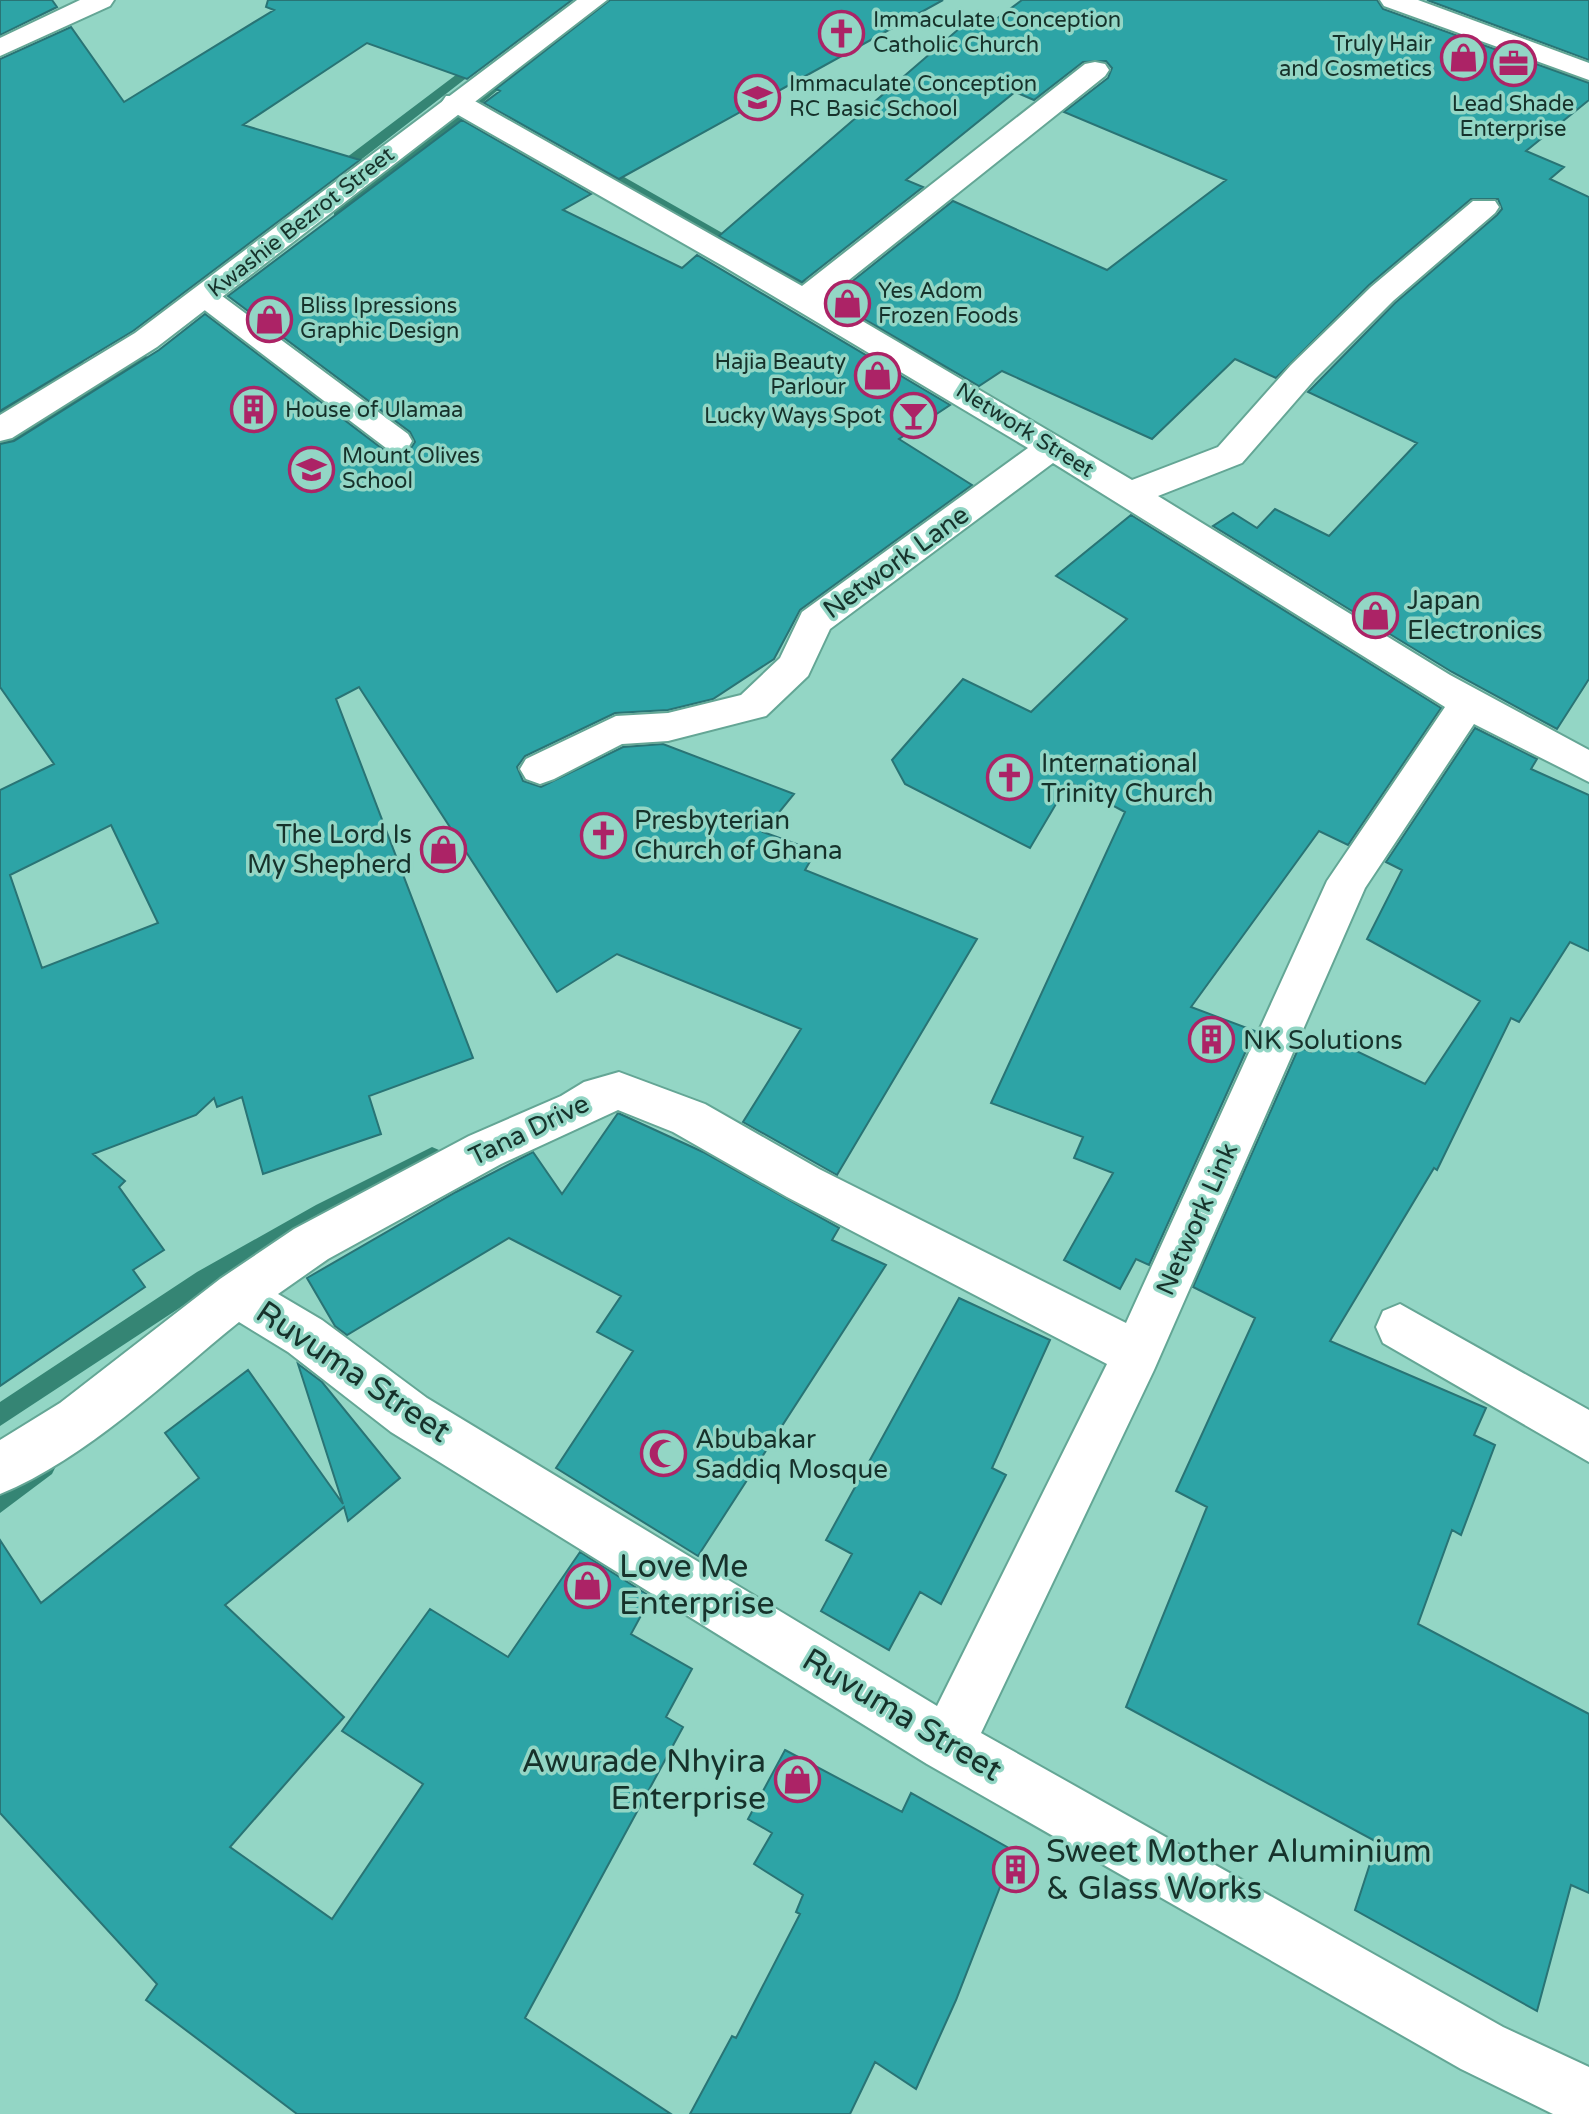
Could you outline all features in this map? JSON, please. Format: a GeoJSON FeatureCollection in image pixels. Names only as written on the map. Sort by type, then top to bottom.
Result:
{"type":"FeatureCollection","features":[{"type":"Feature","properties":{"kind":"street"},"geometry":{"type":"LineString","coordinates":[[0,48],[101,0]]}},
{"type":"Feature","properties":{"kind":"street","name":"Kwashie Bezrot Street"},"geometry":{"type":"LineString","coordinates":[[0,430],[146,340],[594,0]]}},
{"type":"Feature","properties":{"kind":"street"},"geometry":{"type":"LineString","coordinates":[[1393,0],[1589,72]]}},
{"type":"Feature","properties":{"kind":"street"},"geometry":{"type":"LineString","coordinates":[[805,299],[1095,70]]}},
{"type":"Feature","properties":{"kind":"street","name":"Network Street"},"geometry":{"type":"LineString","coordinates":[[456,102],[950,383],[1051,448],[1301,598],[1466,706],[1589,767]]}},
{"type":"Feature","properties":{"kind":"street"},"geometry":{"type":"LineString","coordinates":[[1129,494],[1230,455],[1303,372],[1382,294],[1484,207]]}},
{"type":"Feature","properties":{"kind":"street","name":"Network Lane"},"geometry":{"type":"LineString","coordinates":[[540,769],[616,730],[668,727],[753,706],[795,666],[815,621],[1051,448]]}},
{"type":"Feature","properties":{"kind":"street","name":"Network Link"},"geometry":{"type":"LineString","coordinates":[[947,1744],[1137,1354],[1348,881],[1466,706]]}},
{"type":"Feature","properties":{"kind":"street","name":"Tana Drive"},"geometry":{"type":"LineString","coordinates":[[0,1469],[78,1420],[237,1295],[311,1244],[401,1192],[577,1110],[600,1096],[619,1091],[689,1118],[803,1183],[1137,1354]]}},
{"type":"Feature","properties":{"kind":"street","name":"Ruvuma Street"},"geometry":{"type":"LineString","coordinates":[[237,1295],[305,1336],[409,1415],[504,1470],[947,1744],[1482,2048],[1589,2099]]}},
{"type":"Feature","properties":{"kind":"street"},"geometry":{"type":"LineString","coordinates":[[1400,1327],[1589,1438]]}},
{"type":"Feature","properties":{"kind":"lane"},"geometry":{"type":"LineString","coordinates":[[204,296],[397,441]]}},
{"type":"Feature","properties":{"kind":"building"},"geometry":{"type":"Polygon","coordinates":[[[0,0],[52,0],[57,7],[0,35],[0,0]]]}},
{"type":"Feature","properties":{"kind":"building"},"geometry":{"type":"Polygon","coordinates":[[[268,0],[572,0],[467,79],[367,43],[243,125],[360,160],[133,331],[0,411],[0,59],[71,27],[124,102],[274,10],[266,7],[268,0]]]}},
{"type":"Feature","properties":{"kind":"building"},"geometry":{"type":"Polygon","coordinates":[[[610,0],[943,0],[619,179],[484,103],[500,91],[496,89],[610,0]]]}},
{"type":"Feature","properties":{"kind":"building"},"geometry":{"type":"Polygon","coordinates":[[[1022,0],[1377,0],[1383,9],[1589,83],[1589,100],[1526,151],[1564,167],[1550,179],[1589,197],[1589,679],[1557,729],[1452,672],[1213,526],[1233,513],[1257,528],[1275,509],[1329,536],[1417,443],[1308,392],[1395,303],[1497,215],[1502,209],[1498,199],[1471,199],[1369,285],[1276,378],[1235,359],[1152,439],[1002,371],[979,386],[830,299],[953,201],[1107,270],[1226,180],[1064,112],[1108,78],[1112,68],[1106,61],[1083,62],[1034,100],[1015,92],[906,180],[923,187],[802,282],[719,236],[976,14],[995,20],[1022,0]]]}},
{"type":"Feature","properties":{"kind":"building"},"geometry":{"type":"Polygon","coordinates":[[[1427,0],[1589,0],[1589,60],[1427,0]]]}},
{"type":"Feature","properties":{"kind":"building"},"geometry":{"type":"Polygon","coordinates":[[[462,120],[591,194],[563,210],[682,268],[697,255],[950,405],[899,439],[972,485],[800,610],[774,659],[713,699],[668,710],[615,713],[525,756],[517,767],[523,781],[541,787],[623,747],[663,744],[794,794],[763,832],[816,851],[805,870],[977,939],[837,1175],[743,1122],[801,1029],[617,954],[557,992],[359,687],[336,699],[473,1058],[369,1096],[381,1134],[263,1174],[242,1097],[217,1107],[214,1098],[196,1115],[93,1154],[125,1181],[119,1187],[164,1250],[133,1270],[145,1287],[0,1386],[0,790],[54,764],[0,687],[0,444],[14,441],[159,350],[205,314],[384,450],[396,454],[409,451],[415,442],[410,432],[228,296],[462,120]],[[111,825],[10,875],[42,968],[158,923],[111,825]]]}},
{"type":"Feature","properties":{"kind":"building"},"geometry":{"type":"Polygon","coordinates":[[[1131,515],[1441,708],[1348,845],[1319,831],[1191,1007],[1255,1031],[1149,1265],[1136,1259],[1120,1289],[1064,1260],[1113,1173],[1074,1158],[1083,1137],[991,1103],[1125,812],[1069,782],[1030,848],[905,784],[892,760],[963,679],[1031,712],[1127,619],[1056,576],[1131,515]]]}},
{"type":"Feature","properties":{"kind":"building"},"geometry":{"type":"Polygon","coordinates":[[[1475,728],[1537,759],[1531,769],[1589,795],[1589,951],[1570,942],[1519,1022],[1511,1018],[1437,1170],[1434,1168],[1330,1341],[1486,1408],[1474,1435],[1495,1445],[1461,1535],[1452,1530],[1418,1624],[1589,1714],[1589,1893],[1571,1885],[1537,2011],[1355,1910],[1377,1842],[1126,1707],[1207,1507],[1176,1491],[1255,1318],[1193,1287],[1299,1047],[1311,1052],[1321,1034],[1425,1084],[1480,1001],[1367,939],[1402,870],[1386,862],[1475,728]]]}},
{"type":"Feature","properties":{"kind":"building"},"geometry":{"type":"Polygon","coordinates":[[[618,1113],[703,1152],[839,1228],[832,1240],[886,1265],[698,1556],[556,1468],[633,1351],[597,1332],[621,1296],[509,1238],[347,1335],[335,1326],[307,1278],[456,1192],[533,1152],[562,1194],[618,1113]]]}},
{"type":"Feature","properties":{"kind":"building"},"geometry":{"type":"Polygon","coordinates":[[[959,1298],[1050,1340],[992,1468],[1006,1475],[941,1604],[920,1592],[889,1650],[821,1611],[852,1554],[826,1540],[959,1298]]]}},
{"type":"Feature","properties":{"kind":"building"},"geometry":{"type":"Polygon","coordinates":[[[298,1364],[322,1382],[400,1478],[348,1521],[344,1507],[225,1605],[344,1717],[230,1847],[332,1919],[423,1784],[342,1731],[430,1609],[508,1657],[580,1552],[651,1597],[631,1634],[692,1669],[666,1717],[683,1727],[525,2018],[671,2114],[297,2114],[146,2000],[157,1984],[0,1813],[0,1540],[41,1603],[199,1478],[165,1433],[248,1370],[343,1504],[298,1364]]]}},
{"type":"Feature","properties":{"kind":"building"},"geometry":{"type":"Polygon","coordinates":[[[785,1750],[902,1812],[911,1793],[1014,1851],[956,2000],[916,2089],[875,2062],[850,2114],[690,2114],[732,2036],[736,2038],[800,1914],[796,1912],[803,1895],[754,1864],[772,1833],[748,1819],[785,1750]]]}},
{"type":"Feature","properties":{"kind":"waterway"},"geometry":{"type":"LineString","coordinates":[[339,215],[512,72],[610,0]]}},
{"type":"Feature","properties":{"kind":"waterway"},"geometry":{"type":"LineString","coordinates":[[335,173],[481,62]]}},
{"type":"Feature","properties":{"kind":"waterway"},"geometry":{"type":"LineString","coordinates":[[1551,66],[1589,80]]}},
{"type":"Feature","properties":{"kind":"waterway"},"geometry":{"type":"LineString","coordinates":[[596,165],[900,340],[947,373]]}},
{"type":"Feature","properties":{"kind":"waterway"},"geometry":{"type":"LineString","coordinates":[[0,448],[143,360]]}},
{"type":"Feature","properties":{"kind":"waterway"},"geometry":{"type":"LineString","coordinates":[[0,412],[77,362]]}},
{"type":"Feature","properties":{"kind":"waterway"},"geometry":{"type":"LineString","coordinates":[[0,1415],[205,1279],[323,1212],[432,1156]]}},
{"type":"Feature","properties":{"kind":"waterway"},"geometry":{"type":"LineString","coordinates":[[0,1501],[44,1466]]}},
{"type":"Feature","properties":{"kind":"place","name":"Immaculate Conception Catholic Church"},"geometry":{"type":"Point","coordinates":[842,33]}},
{"type":"Feature","properties":{"kind":"place","name":"Truly Hair and Cosmetics"},"geometry":{"type":"Point","coordinates":[1463,57]}},
{"type":"Feature","properties":{"kind":"place","name":"Lead Shade Enterprise"},"geometry":{"type":"Point","coordinates":[1513,63]}},
{"type":"Feature","properties":{"kind":"place","name":"Immaculate Conception RC Basic School"},"geometry":{"type":"Point","coordinates":[758,97]}},
{"type":"Feature","properties":{"kind":"place","name":"Yes Adom Frozen Foods"},"geometry":{"type":"Point","coordinates":[847,304]}},
{"type":"Feature","properties":{"kind":"place","name":"Bliss Ipressions Graphic Design"},"geometry":{"type":"Point","coordinates":[269,319]}},
{"type":"Feature","properties":{"kind":"place","name":"Hajia Beauty Parlour"},"geometry":{"type":"Point","coordinates":[877,375]}},
{"type":"Feature","properties":{"kind":"place","name":"House of Ulamaa"},"geometry":{"type":"Point","coordinates":[254,410]}},
{"type":"Feature","properties":{"kind":"place","name":"Lucky Ways Spot"},"geometry":{"type":"Point","coordinates":[913,416]}},
{"type":"Feature","properties":{"kind":"place","name":"Mount Olives School"},"geometry":{"type":"Point","coordinates":[311,469]}},
{"type":"Feature","properties":{"kind":"place","name":"Japan Electronics"},"geometry":{"type":"Point","coordinates":[1376,615]}},
{"type":"Feature","properties":{"kind":"place","name":"International Trinity Church"},"geometry":{"type":"Point","coordinates":[1010,778]}},
{"type":"Feature","properties":{"kind":"place","name":"Presbyterian Church of Ghana"},"geometry":{"type":"Point","coordinates":[603,835]}},
{"type":"Feature","properties":{"kind":"place","name":"The Lord Is My Shepherd"},"geometry":{"type":"Point","coordinates":[443,849]}},
{"type":"Feature","properties":{"kind":"place","name":"NK Solutions"},"geometry":{"type":"Point","coordinates":[1212,1040]}},
{"type":"Feature","properties":{"kind":"place","name":"Abubakar Saddiq Mosque"},"geometry":{"type":"Point","coordinates":[664,1454]}},
{"type":"Feature","properties":{"kind":"place","name":"Love Me Enterprise"},"geometry":{"type":"Point","coordinates":[588,1585]}},
{"type":"Feature","properties":{"kind":"place","name":"Awurade Nhyira Enterprise"},"geometry":{"type":"Point","coordinates":[797,1780]}},
{"type":"Feature","properties":{"kind":"place","name":"Sweet Mother Aluminium & Glass Works"},"geometry":{"type":"Point","coordinates":[1015,1870]}}]}
